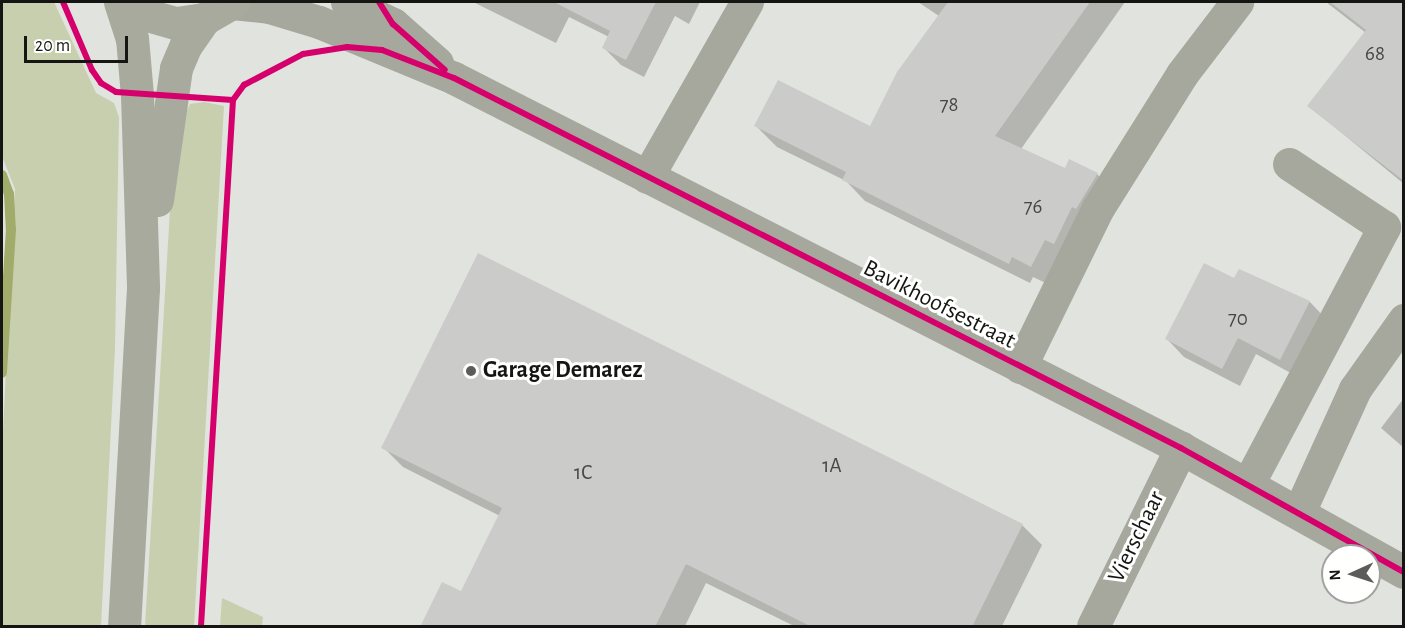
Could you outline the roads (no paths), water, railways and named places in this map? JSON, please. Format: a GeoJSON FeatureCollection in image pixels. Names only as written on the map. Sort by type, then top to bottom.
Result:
{"type":"FeatureCollection","features":[{"type":"Feature","properties":{"kind":"main road"},"geometry":{"type":"LineString","coordinates":[[122,2],[140,13],[176,23],[204,19],[233,2]]}},
{"type":"Feature","properties":{"kind":"main road"},"geometry":{"type":"LineString","coordinates":[[122,2],[132,38],[137,95],[142,288],[124,627]]}},
{"type":"Feature","properties":{"kind":"main road"},"geometry":{"type":"LineString","coordinates":[[142,288],[176,68],[186,45],[204,19]]}},
{"type":"Feature","properties":{"kind":"street","name":"Bavikhoofsestraat"},"geometry":{"type":"LineString","coordinates":[[233,2],[269,6],[319,22],[454,78],[1181,448],[1404,572]]}},
{"type":"Feature","properties":{"kind":"street","name":"Bavikhoofsestraat"},"geometry":{"type":"LineString","coordinates":[[347,2],[393,24],[454,78]]}},
{"type":"Feature","properties":{"kind":"street"},"geometry":{"type":"LineString","coordinates":[[647,177],[747,2]]}},
{"type":"Feature","properties":{"kind":"street"},"geometry":{"type":"LineString","coordinates":[[1020,367],[1098,208],[1182,74],[1238,2]]}},
{"type":"Feature","properties":{"kind":"street"},"geometry":{"type":"LineString","coordinates":[[1248,484],[1384,227],[1289,164]]}},
{"type":"Feature","properties":{"kind":"street"},"geometry":{"type":"LineString","coordinates":[[1299,512],[1355,389],[1404,320]]}},
{"type":"Feature","properties":{"kind":"street","name":"Vierschaar"},"geometry":{"type":"LineString","coordinates":[[1093,627],[1181,448]]}},
{"type":"Feature","properties":{"kind":"waterway"},"geometry":{"type":"LineString","coordinates":[[2,175],[9,194],[11,229],[2,373]]}},
{"type":"Feature","properties":{"kind":"place","name":"Garage Demarez"},"geometry":{"type":"Point","coordinates":[471,371]}}]}
